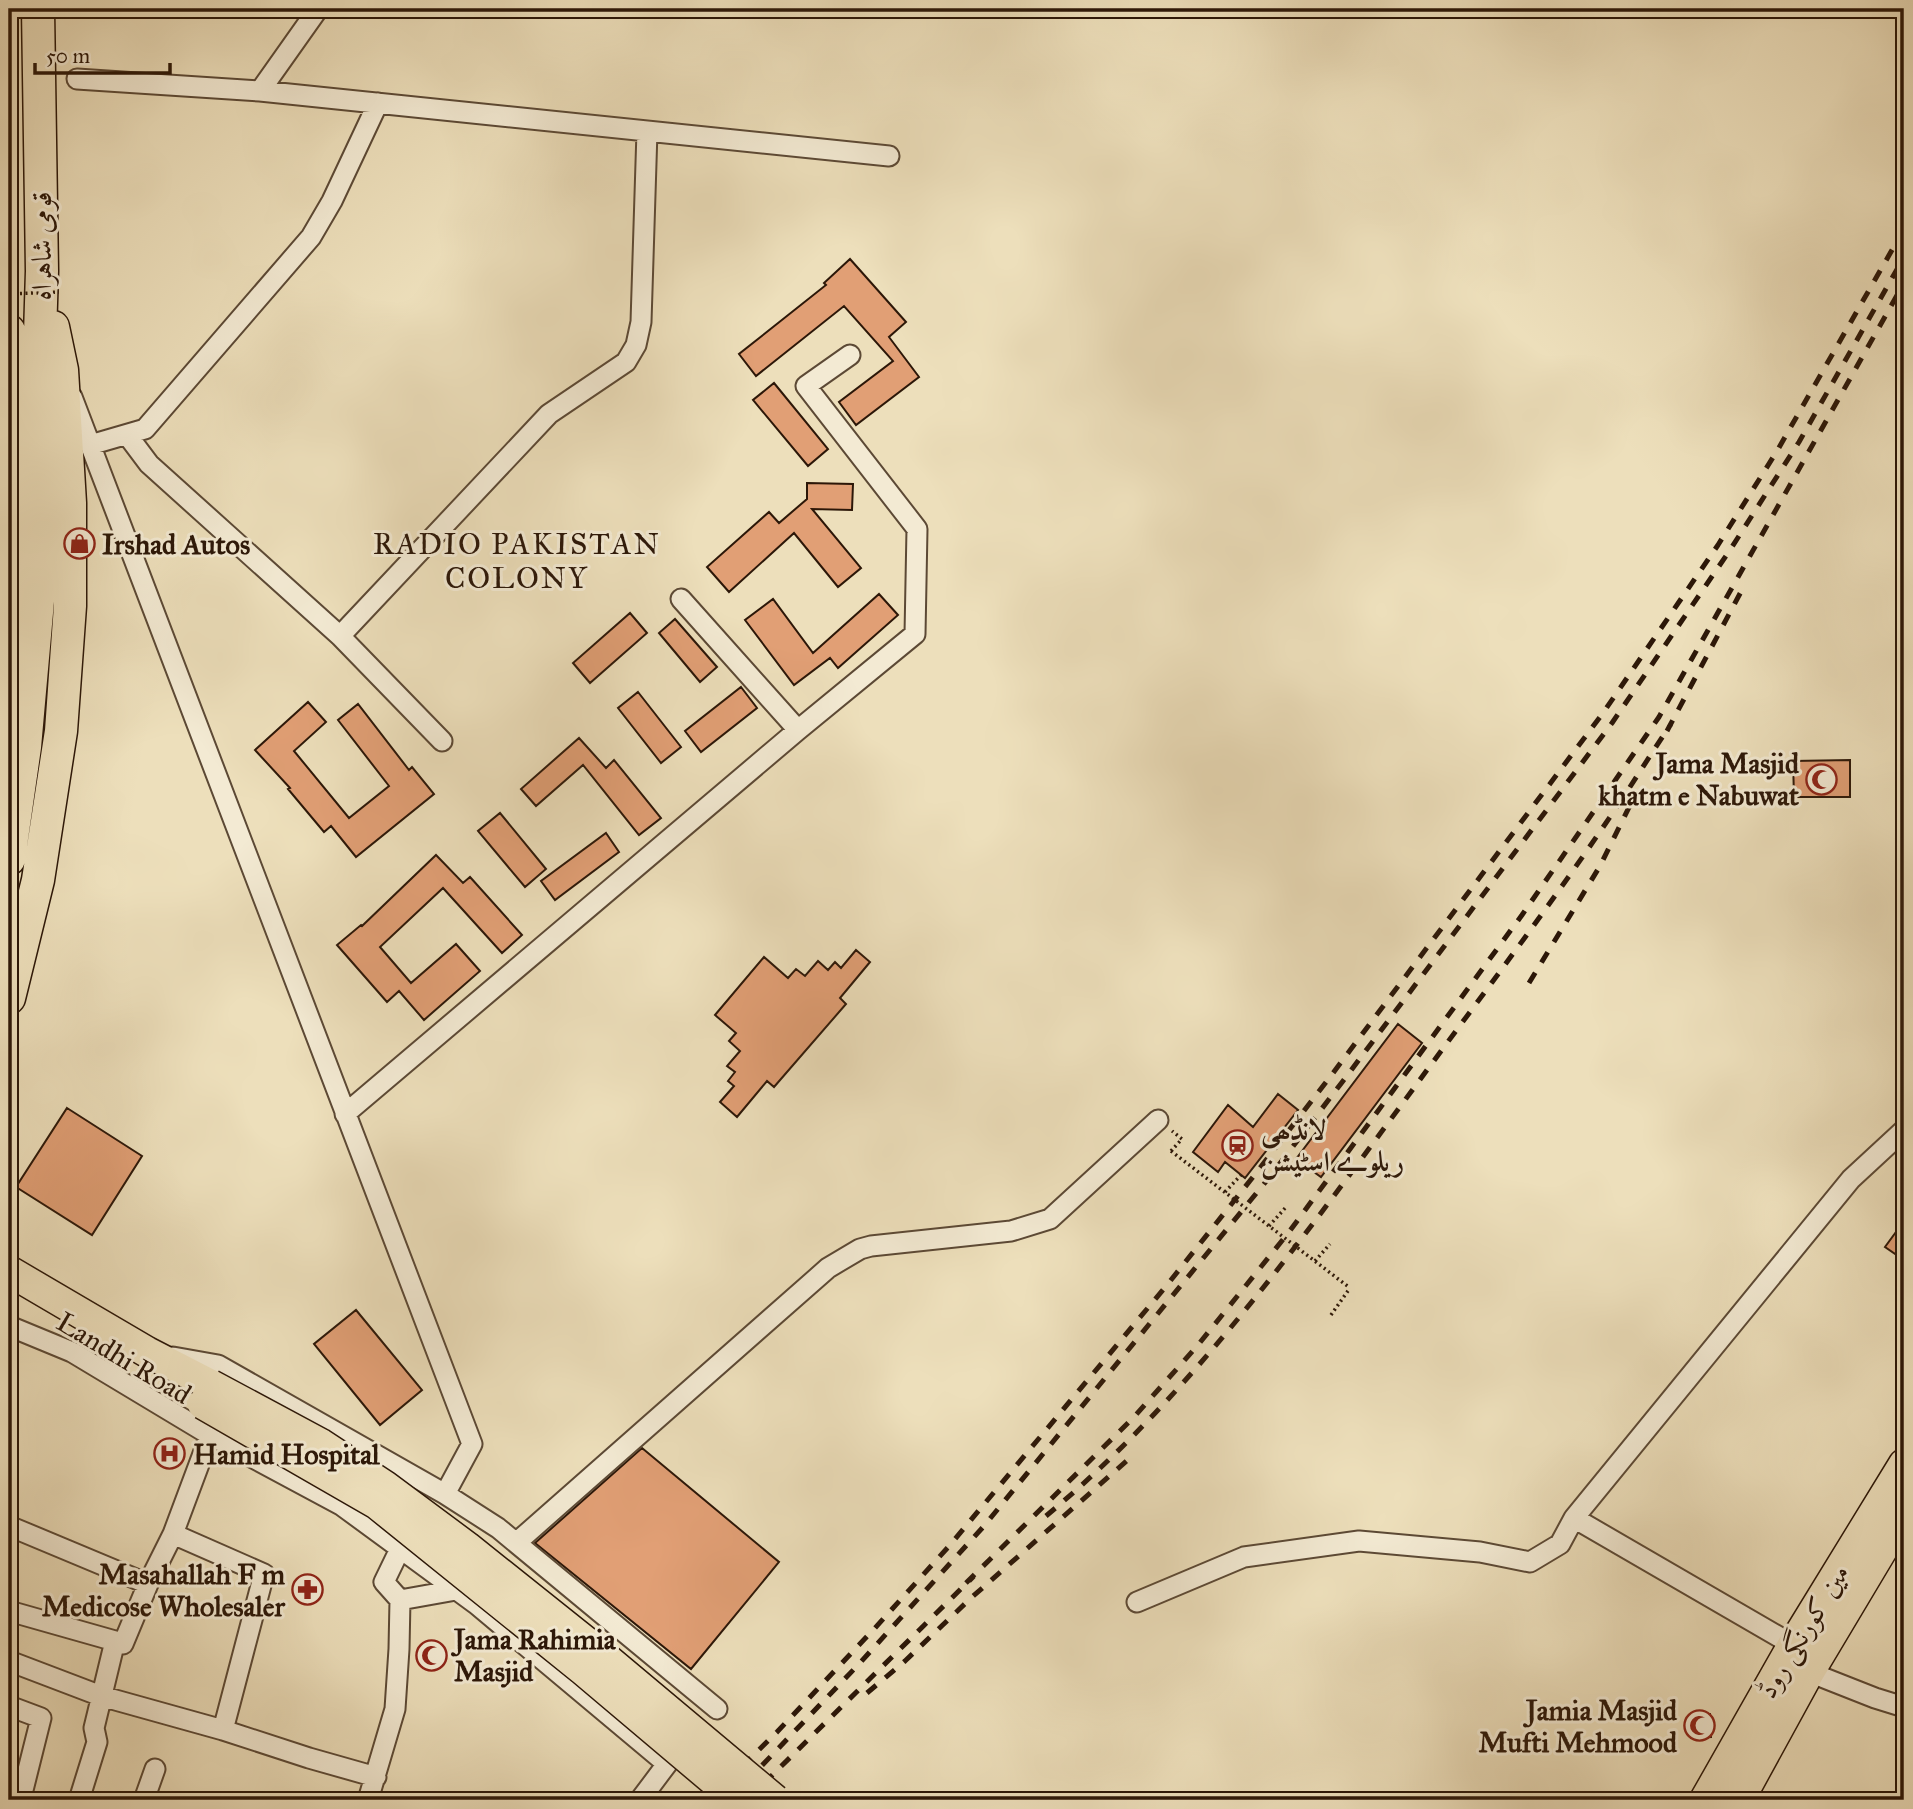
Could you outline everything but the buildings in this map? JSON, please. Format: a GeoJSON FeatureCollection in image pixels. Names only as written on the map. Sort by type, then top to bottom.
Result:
{"type":"FeatureCollection","features":[{"type":"Feature","properties":{"kind":"highway","name":"قومی شاہراہ"},"geometry":{"type":"LineString","coordinates":[[28,394],[51,281],[37,9]]}},
{"type":"Feature","properties":{"kind":"highway"},"geometry":{"type":"LineString","coordinates":[[9,998],[38,880],[61,731],[70,606],[70,503],[62,370],[51,281]]}},
{"type":"Feature","properties":{"kind":"highway","name":"قومی شاہراہ"},"geometry":{"type":"LineString","coordinates":[[9,331],[28,394]]}},
{"type":"Feature","properties":{"kind":"highway"},"geometry":{"type":"LineString","coordinates":[[9,646],[18,457],[28,394]]}},
{"type":"Feature","properties":{"kind":"highway"},"geometry":{"type":"LineString","coordinates":[[9,859],[25,747],[38,601],[40,476],[28,394]]}},
{"type":"Feature","properties":{"kind":"main road","name":"Landhi Road"},"geometry":{"type":"LineString","coordinates":[[9,1271],[147,1352],[207,1395]]}},
{"type":"Feature","properties":{"kind":"main road","name":"Landhi Road"},"geometry":{"type":"LineString","coordinates":[[9,1290],[139,1364],[207,1395]]}},
{"type":"Feature","properties":{"kind":"main road"},"geometry":{"type":"LineString","coordinates":[[207,1395],[377,1504],[583,1670],[737,1800]]}},
{"type":"Feature","properties":{"kind":"main road"},"geometry":{"type":"LineString","coordinates":[[207,1395],[321,1444],[395,1494],[467,1547],[596,1650],[775,1800]]}},
{"type":"Feature","properties":{"kind":"main road","name":"مین کورنگی روڈ"},"geometry":{"type":"LineString","coordinates":[[1705,1800],[1793,1645],[1904,1464]]}},
{"type":"Feature","properties":{"kind":"main road","name":"مین کورنگی روڈ"},"geometry":{"type":"LineString","coordinates":[[1739,1800],[1810,1672],[1904,1513]]}},
{"type":"Feature","properties":{"kind":"street"},"geometry":{"type":"LineString","coordinates":[[260,91],[318,9]]}},
{"type":"Feature","properties":{"kind":"street"},"geometry":{"type":"LineString","coordinates":[[77,79],[260,91],[889,156]]}},
{"type":"Feature","properties":{"kind":"street"},"geometry":{"type":"LineString","coordinates":[[90,445],[145,429],[311,237],[332,201],[378,103]]}},
{"type":"Feature","properties":{"kind":"street"},"geometry":{"type":"LineString","coordinates":[[340,636],[549,414],[626,362],[636,345],[641,321],[647,131]]}},
{"type":"Feature","properties":{"kind":"street"},"geometry":{"type":"LineString","coordinates":[[345,1114],[915,634],[917,529],[806,386],[850,355]]}},
{"type":"Feature","properties":{"kind":"street"},"geometry":{"type":"LineString","coordinates":[[62,370],[472,1444],[445,1494]]}},
{"type":"Feature","properties":{"kind":"street"},"geometry":{"type":"LineString","coordinates":[[128,436],[149,464],[340,636],[442,741]]}},
{"type":"Feature","properties":{"kind":"street"},"geometry":{"type":"LineString","coordinates":[[681,599],[798,730]]}},
{"type":"Feature","properties":{"kind":"street"},"geometry":{"type":"LineString","coordinates":[[516,1543],[828,1268],[860,1249],[871,1246],[1011,1231],[1051,1219],[1158,1120]]}},
{"type":"Feature","properties":{"kind":"street"},"geometry":{"type":"LineString","coordinates":[[1138,1602],[1244,1557],[1359,1541],[1480,1552],[1530,1562],[1560,1544],[1574,1518],[1851,1179],[1904,1130]]}},
{"type":"Feature","properties":{"kind":"street"},"geometry":{"type":"LineString","coordinates":[[9,1326],[72,1352],[210,1435],[341,1505],[476,1604],[667,1764],[640,1800]]}},
{"type":"Feature","properties":{"kind":"street"},"geometry":{"type":"LineString","coordinates":[[147,1352],[218,1365],[445,1494],[498,1528],[717,1709]]}},
{"type":"Feature","properties":{"kind":"street"},"geometry":{"type":"LineString","coordinates":[[9,1611],[123,1644],[173,1534],[210,1435]]}},
{"type":"Feature","properties":{"kind":"street"},"geometry":{"type":"LineString","coordinates":[[1574,1518],[1793,1645]]}},
{"type":"Feature","properties":{"kind":"street"},"geometry":{"type":"LineString","coordinates":[[9,1526],[148,1584]]}},
{"type":"Feature","properties":{"kind":"street"},"geometry":{"type":"LineString","coordinates":[[173,1534],[264,1574],[225,1724]]}},
{"type":"Feature","properties":{"kind":"street"},"geometry":{"type":"LineString","coordinates":[[368,1800],[395,1709],[400,1649],[400,1600],[384,1582],[400,1549]]}},
{"type":"Feature","properties":{"kind":"street"},"geometry":{"type":"LineString","coordinates":[[400,1600],[456,1590]]}},
{"type":"Feature","properties":{"kind":"street"},"geometry":{"type":"LineString","coordinates":[[79,1800],[97,1742],[94,1728],[115,1641]]}},
{"type":"Feature","properties":{"kind":"street"},"geometry":{"type":"LineString","coordinates":[[9,1661],[102,1696],[225,1724],[309,1758],[376,1777]]}},
{"type":"Feature","properties":{"kind":"street"},"geometry":{"type":"LineString","coordinates":[[1810,1672],[1904,1707]]}},
{"type":"Feature","properties":{"kind":"street"},"geometry":{"type":"LineString","coordinates":[[9,1706],[41,1718],[20,1798],[22,1800]]}},
{"type":"Feature","properties":{"kind":"street"},"geometry":{"type":"LineString","coordinates":[[144,1800],[155,1769]]}},
{"type":"Feature","properties":{"kind":"path"},"geometry":{"type":"LineString","coordinates":[[9,294],[51,281]]}},
{"type":"Feature","properties":{"kind":"path"},"geometry":{"type":"LineString","coordinates":[[1182,1139],[1171,1151],[1350,1288],[1331,1315]]}},
{"type":"Feature","properties":{"kind":"path"},"geometry":{"type":"LineString","coordinates":[[1225,1192],[1241,1175]]}},
{"type":"Feature","properties":{"kind":"path"},"geometry":{"type":"LineString","coordinates":[[1269,1226],[1287,1206]]}},
{"type":"Feature","properties":{"kind":"path"},"geometry":{"type":"LineString","coordinates":[[1315,1261],[1330,1244]]}},
{"type":"Feature","properties":{"kind":"railway"},"geometry":{"type":"LineString","coordinates":[[708,1800],[777,1732],[950,1545],[1167,1285],[1333,1073],[1603,713],[1718,545],[1777,451],[1904,229]]}},
{"type":"Feature","properties":{"kind":"railway"},"geometry":{"type":"LineString","coordinates":[[729,1800],[858,1665],[984,1526],[1268,1179],[1343,1081],[1612,723],[1730,550],[1799,442],[1904,257]]}},
{"type":"Feature","properties":{"kind":"railway"},"geometry":{"type":"LineString","coordinates":[[966,1583],[1134,1417],[1198,1345],[1289,1232],[1522,915],[1659,717],[1904,283]]}},
{"type":"Feature","properties":{"kind":"railway"},"geometry":{"type":"LineString","coordinates":[[1667,731],[1744,586]]}},
{"type":"Feature","properties":{"kind":"railway"},"geometry":{"type":"LineString","coordinates":[[1046,1516],[1147,1422],[1238,1319],[1281,1265],[1539,919],[1671,724]]}},
{"type":"Feature","properties":{"kind":"railway"},"geometry":{"type":"LineString","coordinates":[[1529,983],[1600,866],[1637,791]]}},
{"type":"Feature","properties":{"kind":"railway"},"geometry":{"type":"LineString","coordinates":[[867,1693],[1131,1457]]}},
{"type":"Feature","properties":{"kind":"railway"},"geometry":{"type":"LineString","coordinates":[[747,1800],[974,1576]]}},
{"type":"Feature","properties":{"kind":"place","name":"Irshad Autos"},"geometry":{"type":"Point","coordinates":[79,544]}},
{"type":"Feature","properties":{"kind":"place","name":"Jama Masjid khatm e Nabuwat"},"geometry":{"type":"Point","coordinates":[1822,779]}},
{"type":"Feature","properties":{"kind":"place","name":"لانڈھی ریلوے اسٹیشن"},"geometry":{"type":"Point","coordinates":[1238,1145]}},
{"type":"Feature","properties":{"kind":"place","name":"Hamid Hospital"},"geometry":{"type":"Point","coordinates":[170,1454]}},
{"type":"Feature","properties":{"kind":"place","name":"Masahallah F m Medicose Wholesaler"},"geometry":{"type":"Point","coordinates":[308,1590]}},
{"type":"Feature","properties":{"kind":"place","name":"Jama Rahimia Masjid"},"geometry":{"type":"Point","coordinates":[431,1655]}},
{"type":"Feature","properties":{"kind":"place","name":"Jamia Masjid Mufti Mehmood"},"geometry":{"type":"Point","coordinates":[1700,1726]}},
{"type":"Feature","properties":{"kind":"district","name":"RADIO PAKISTAN COLONY"},"geometry":{"type":"Point","coordinates":[517,561]}}]}
